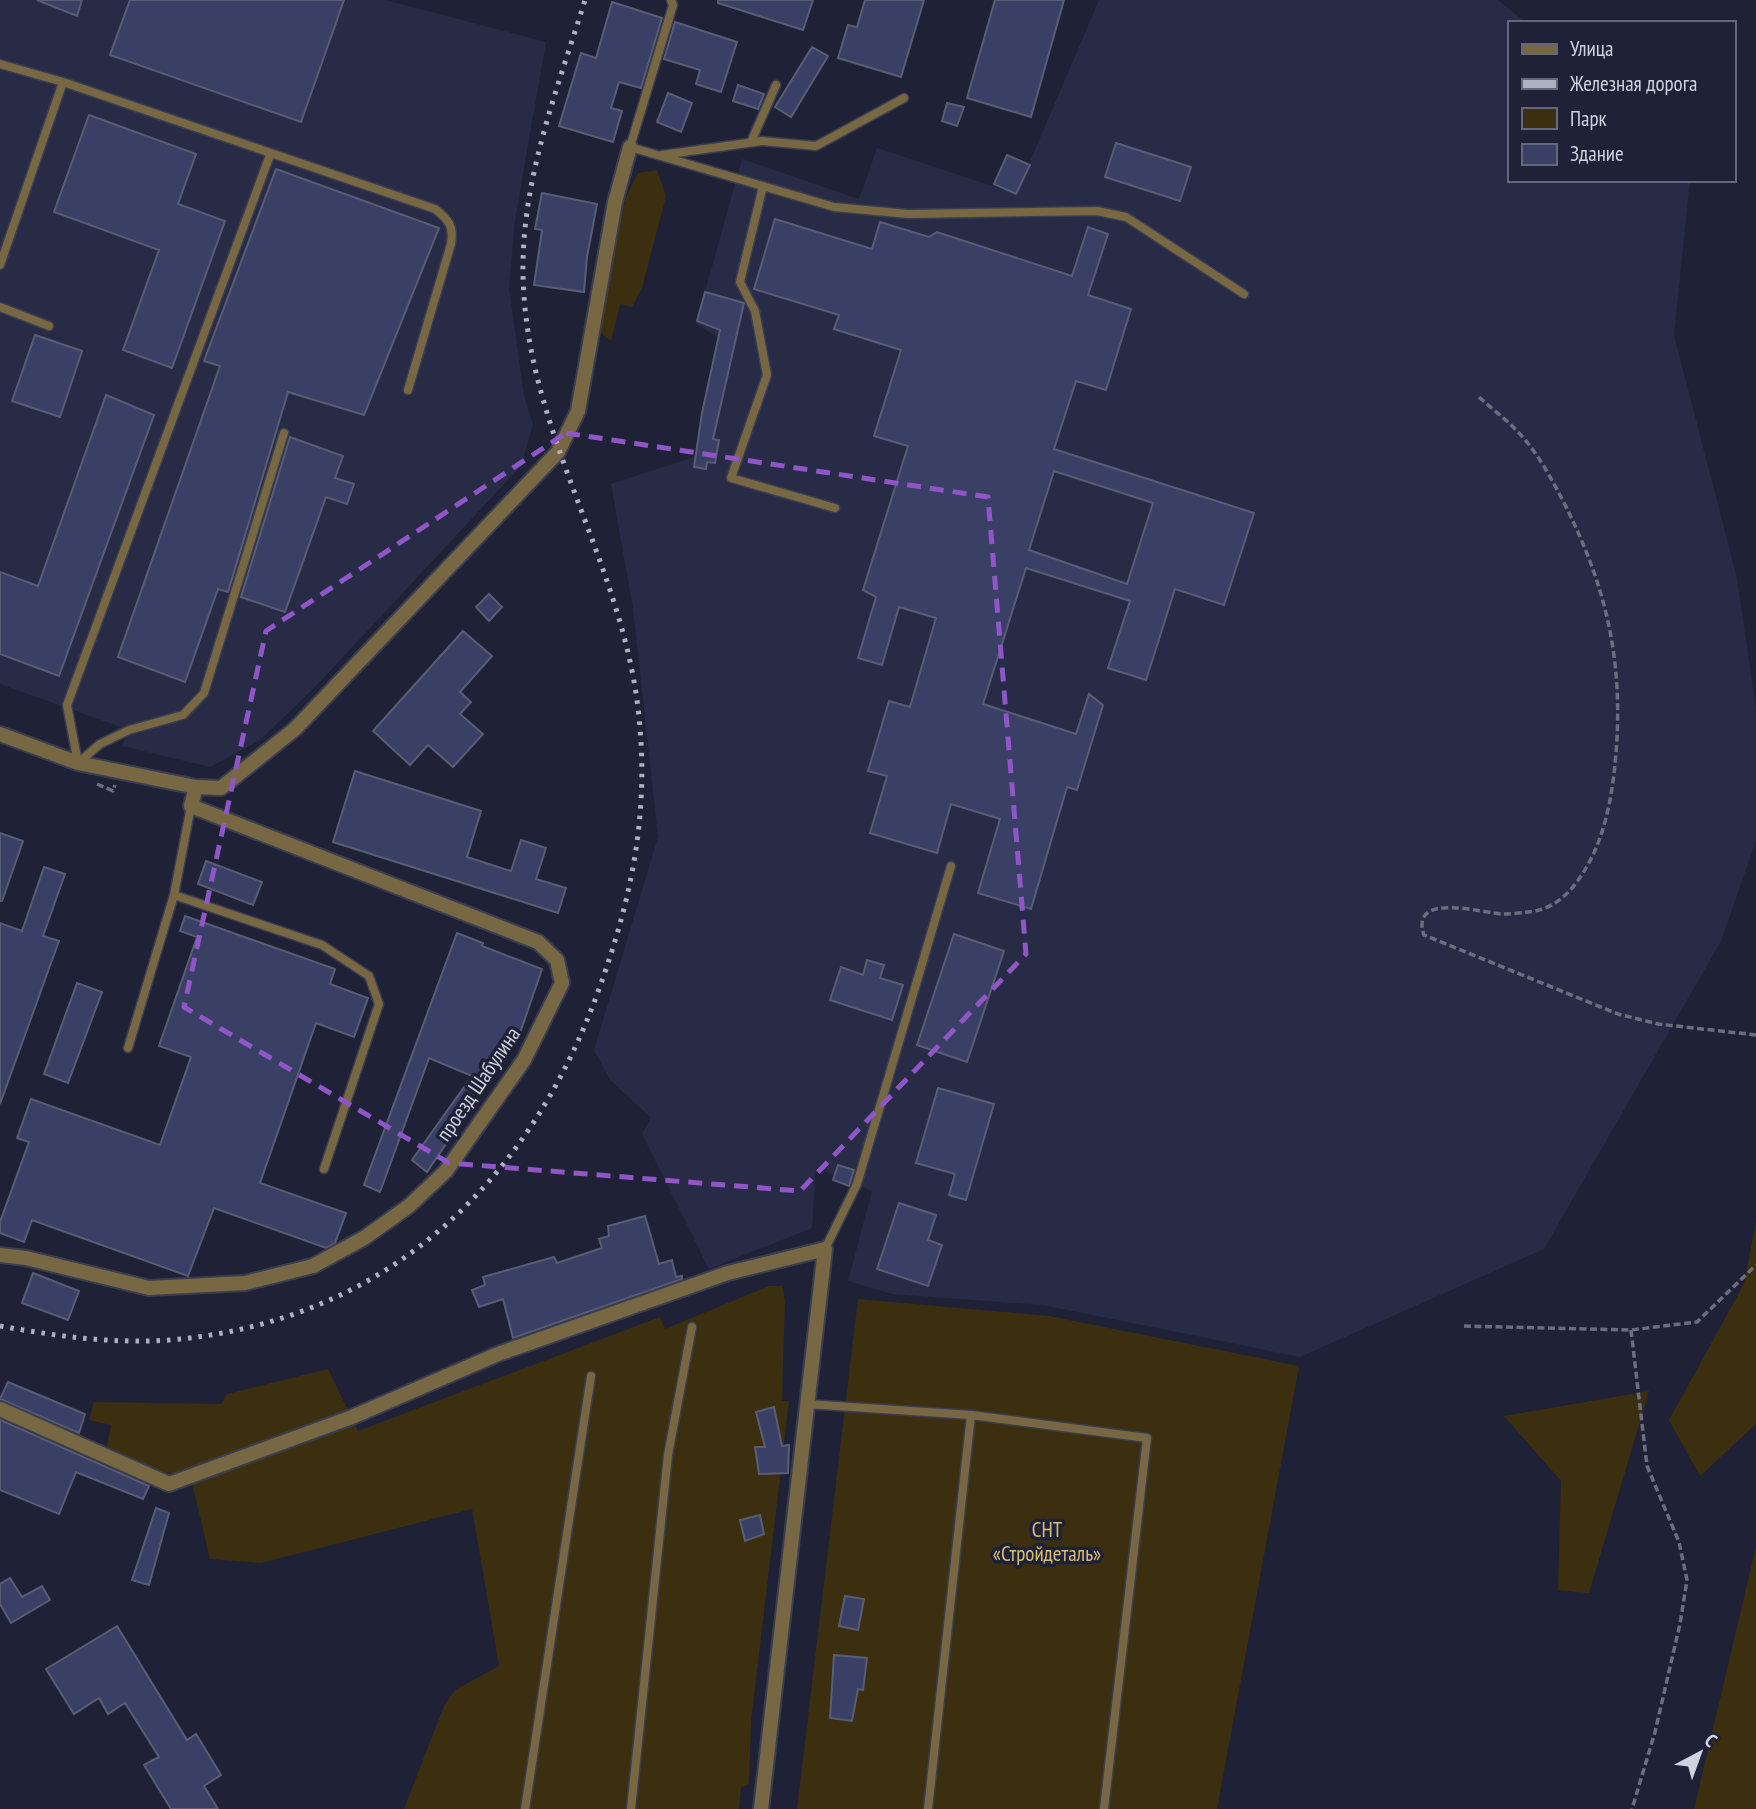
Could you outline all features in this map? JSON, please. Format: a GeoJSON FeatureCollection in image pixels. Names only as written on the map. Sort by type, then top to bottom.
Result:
{"type":"FeatureCollection","features":[{"type":"Feature","properties":{"kind":"street"},"geometry":{"type":"LineString","coordinates":[[0,733],[78,763],[196,787],[221,788],[295,729],[558,452],[578,411],[615,202],[630,147]]}},
{"type":"Feature","properties":{"kind":"street"},"geometry":{"type":"LineString","coordinates":[[191,806],[196,787]]}},
{"type":"Feature","properties":{"kind":"street","name":"проезд Шабулина"},"geometry":{"type":"LineString","coordinates":[[0,1255],[26,1258],[149,1288],[245,1283],[313,1266],[364,1238],[409,1206],[446,1171],[524,1060],[562,983],[557,961],[538,942],[191,806]]}},
{"type":"Feature","properties":{"kind":"street"},"geometry":{"type":"LineString","coordinates":[[0,1409],[169,1485],[352,1417],[498,1354],[728,1273],[825,1249],[761,1809]]}},
{"type":"Feature","properties":{"kind":"lane"},"geometry":{"type":"LineString","coordinates":[[682,0],[672,3],[630,147],[834,207],[908,215],[1097,211],[1126,217],[1244,294]]}},
{"type":"Feature","properties":{"kind":"lane"},"geometry":{"type":"LineString","coordinates":[[0,64],[63,82],[270,155],[435,209],[448,219],[453,230],[451,244],[408,390]]}},
{"type":"Feature","properties":{"kind":"lane"},"geometry":{"type":"LineString","coordinates":[[0,265],[63,82]]}},
{"type":"Feature","properties":{"kind":"lane"},"geometry":{"type":"LineString","coordinates":[[751,142],[776,85]]}},
{"type":"Feature","properties":{"kind":"lane"},"geometry":{"type":"LineString","coordinates":[[659,155],[751,142],[816,146],[904,98]]}},
{"type":"Feature","properties":{"kind":"lane"},"geometry":{"type":"LineString","coordinates":[[78,763],[67,705],[270,155]]}},
{"type":"Feature","properties":{"kind":"lane"},"geometry":{"type":"LineString","coordinates":[[763,186],[740,282],[755,311],[767,375],[732,478],[835,508]]}},
{"type":"Feature","properties":{"kind":"lane"},"geometry":{"type":"LineString","coordinates":[[0,307],[50,326]]}},
{"type":"Feature","properties":{"kind":"lane"},"geometry":{"type":"LineString","coordinates":[[78,763],[100,744],[129,730],[183,715],[204,693],[284,433]]}},
{"type":"Feature","properties":{"kind":"lane"},"geometry":{"type":"LineString","coordinates":[[128,1048],[174,895],[191,806]]}},
{"type":"Feature","properties":{"kind":"lane"},"geometry":{"type":"LineString","coordinates":[[825,1249],[857,1184],[951,866]]}},
{"type":"Feature","properties":{"kind":"lane"},"geometry":{"type":"LineString","coordinates":[[174,895],[322,945],[369,975],[379,1004],[324,1169]]}},
{"type":"Feature","properties":{"kind":"lane"},"geometry":{"type":"LineString","coordinates":[[631,1809],[668,1455],[692,1327]]}},
{"type":"Feature","properties":{"kind":"lane"},"geometry":{"type":"LineString","coordinates":[[525,1809],[591,1376]]}},
{"type":"Feature","properties":{"kind":"lane"},"geometry":{"type":"LineString","coordinates":[[807,1405],[971,1415],[1147,1438],[1104,1809]]}},
{"type":"Feature","properties":{"kind":"lane"},"geometry":{"type":"LineString","coordinates":[[928,1809],[971,1415]]}},
{"type":"Feature","properties":{"kind":"path"},"geometry":{"type":"LineString","coordinates":[[1479,397],[1520,434],[1546,469],[1600,583],[1615,652],[1619,728],[1613,793],[1597,848],[1576,882],[1557,903],[1531,912],[1501,914],[1457,907],[1435,908],[1424,917],[1421,927],[1424,935],[1618,1014],[1658,1024],[1756,1035]]}},
{"type":"Feature","properties":{"kind":"path"},"geometry":{"type":"LineString","coordinates":[[88,781],[113,791],[118,771]]}},
{"type":"Feature","properties":{"kind":"path"},"geometry":{"type":"LineString","coordinates":[[1464,1326],[1631,1330],[1697,1322],[1756,1265]]}},
{"type":"Feature","properties":{"kind":"path"},"geometry":{"type":"LineString","coordinates":[[1631,1330],[1647,1466],[1679,1542],[1687,1580],[1680,1625],[1658,1719],[1632,1809]]}},
{"type":"Feature","properties":{"kind":"highlighted area"},"geometry":{"type":"Polygon","coordinates":[[[566,433],[988,497],[1026,954],[800,1191],[449,1163],[184,1007],[266,631],[566,433]]]}},
{"type":"Feature","properties":{"kind":"shaded area"},"geometry":{"type":"Polygon","coordinates":[[[0,0],[385,0],[546,42],[515,220],[509,288],[524,396],[533,424],[521,466],[316,686],[259,741],[210,767],[122,746],[129,730],[0,684],[0,0]]]}},
{"type":"Feature","properties":{"kind":"shaded area"},"geometry":{"type":"Polygon","coordinates":[[[1099,0],[1498,0],[1524,21],[1508,21],[1508,182],[1690,182],[1674,335],[1737,578],[1756,709],[1756,841],[1721,941],[1544,1249],[1300,1357],[1043,1305],[892,1294],[848,1281],[872,1191],[816,1168],[812,1228],[709,1269],[642,1134],[651,1118],[610,1080],[594,1050],[658,837],[633,608],[611,484],[709,452],[735,348],[696,324],[742,159],[859,199],[877,148],[1016,194],[1099,0]]]}},
{"type":"Feature","properties":{"kind":"green space"},"geometry":{"type":"Polygon","coordinates":[[[657,170],[666,196],[642,288],[632,307],[620,304],[611,341],[598,330],[626,197],[638,173],[657,170]]]}},
{"type":"Feature","properties":{"kind":"green space"},"geometry":{"type":"Polygon","coordinates":[[[1756,1222],[1756,1424],[1700,1476],[1669,1420],[1744,1284],[1756,1222]]]}},
{"type":"Feature","properties":{"kind":"green space"},"geometry":{"type":"Polygon","coordinates":[[[769,1286],[782,1286],[785,1301],[782,1401],[789,1401],[751,1721],[749,1784],[741,1787],[739,1809],[404,1809],[444,1706],[455,1690],[499,1666],[472,1509],[261,1563],[210,1559],[190,1474],[150,1472],[106,1453],[111,1425],[89,1420],[94,1402],[221,1404],[227,1394],[328,1369],[358,1431],[660,1317],[665,1329],[769,1286]]]}},
{"type":"Feature","properties":{"kind":"green space","name":"СНТ «Стройдеталь»"},"geometry":{"type":"Polygon","coordinates":[[[858,1299],[1049,1316],[1299,1366],[1217,1809],[797,1809],[858,1299]]]}},
{"type":"Feature","properties":{"kind":"green space"},"geometry":{"type":"Polygon","coordinates":[[[1649,1391],[1589,1593],[1558,1590],[1561,1481],[1504,1416],[1649,1391]]]}},
{"type":"Feature","properties":{"kind":"green space"},"geometry":{"type":"Polygon","coordinates":[[[1756,1547],[1756,1809],[1694,1809],[1756,1547]]]}},
{"type":"Feature","properties":{"kind":"building"},"geometry":{"type":"Polygon","coordinates":[[[37,0],[82,0],[77,16],[37,0]]]}},
{"type":"Feature","properties":{"kind":"building"},"geometry":{"type":"Polygon","coordinates":[[[130,0],[344,0],[301,122],[110,55],[130,0]]]}},
{"type":"Feature","properties":{"kind":"building"},"geometry":{"type":"Polygon","coordinates":[[[718,0],[813,0],[803,30],[718,3],[718,0]]]}},
{"type":"Feature","properties":{"kind":"building"},"geometry":{"type":"Polygon","coordinates":[[[865,0],[924,0],[901,77],[838,58],[848,25],[857,27],[865,0]]]}},
{"type":"Feature","properties":{"kind":"building"},"geometry":{"type":"Polygon","coordinates":[[[995,0],[1064,0],[1031,117],[967,98],[995,0]]]}},
{"type":"Feature","properties":{"kind":"building"},"geometry":{"type":"Polygon","coordinates":[[[612,2],[662,18],[641,88],[619,82],[611,108],[622,111],[613,142],[559,126],[581,53],[596,58],[612,2]]]}},
{"type":"Feature","properties":{"kind":"building"},"geometry":{"type":"Polygon","coordinates":[[[675,22],[737,42],[721,92],[696,84],[700,70],[664,59],[675,22]]]}},
{"type":"Feature","properties":{"kind":"building"},"geometry":{"type":"Polygon","coordinates":[[[812,47],[828,56],[791,117],[775,107],[812,47]]]}},
{"type":"Feature","properties":{"kind":"building"},"geometry":{"type":"Polygon","coordinates":[[[738,85],[764,94],[758,109],[733,101],[738,85]]]}},
{"type":"Feature","properties":{"kind":"building"},"geometry":{"type":"Polygon","coordinates":[[[668,93],[692,103],[681,132],[657,122],[668,93]]]}},
{"type":"Feature","properties":{"kind":"building"},"geometry":{"type":"Polygon","coordinates":[[[947,103],[964,107],[957,126],[942,121],[947,103]]]}},
{"type":"Feature","properties":{"kind":"building"},"geometry":{"type":"Polygon","coordinates":[[[89,115],[196,154],[178,204],[225,221],[172,368],[123,350],[159,250],[54,212],[89,115]]]}},
{"type":"Feature","properties":{"kind":"building"},"geometry":{"type":"Polygon","coordinates":[[[1116,143],[1191,167],[1180,201],[1105,177],[1116,143]]]}},
{"type":"Feature","properties":{"kind":"building"},"geometry":{"type":"Polygon","coordinates":[[[1007,155],[1030,165],[1016,194],[994,184],[1007,155]]]}},
{"type":"Feature","properties":{"kind":"building"},"geometry":{"type":"Polygon","coordinates":[[[276,169],[439,228],[364,415],[288,392],[228,592],[218,589],[185,682],[118,657],[220,366],[204,361],[276,169]]]}},
{"type":"Feature","properties":{"kind":"building"},"geometry":{"type":"Polygon","coordinates":[[[542,193],[597,204],[587,257],[584,292],[534,285],[542,230],[535,229],[542,193]]]}},
{"type":"Feature","properties":{"kind":"building"},"geometry":{"type":"Polygon","coordinates":[[[775,219],[872,249],[880,222],[929,237],[937,232],[1072,276],[1088,227],[1108,234],[1088,295],[1131,309],[1106,390],[1076,381],[1054,449],[1254,513],[1224,605],[1175,589],[1146,680],[1108,668],[1130,601],[1026,568],[983,704],[1076,734],[1089,694],[1103,705],[1077,790],[1067,787],[1031,909],[978,893],[1000,819],[951,804],[937,853],[870,833],[887,776],[868,771],[889,701],[910,707],[936,618],[899,607],[882,665],[858,658],[876,597],[863,590],[908,446],[874,436],[901,350],[834,329],[839,315],[754,289],[775,219]],[[1054,471],[1029,550],[1127,584],[1153,503],[1054,471]]]}},
{"type":"Feature","properties":{"kind":"building"},"geometry":{"type":"Polygon","coordinates":[[[705,292],[744,303],[713,439],[719,440],[715,463],[707,462],[706,469],[694,467],[702,413],[720,330],[697,321],[705,292]]]}},
{"type":"Feature","properties":{"kind":"building"},"geometry":{"type":"Polygon","coordinates":[[[35,335],[82,351],[60,417],[12,401],[35,335]]]}},
{"type":"Feature","properties":{"kind":"building"},"geometry":{"type":"Polygon","coordinates":[[[106,395],[154,415],[59,676],[0,654],[0,572],[38,586],[106,395]]]}},
{"type":"Feature","properties":{"kind":"building"},"geometry":{"type":"Polygon","coordinates":[[[290,437],[343,456],[335,478],[354,484],[347,504],[326,497],[285,612],[241,597],[290,437]]]}},
{"type":"Feature","properties":{"kind":"building"},"geometry":{"type":"Polygon","coordinates":[[[489,594],[502,607],[489,621],[476,607],[489,594]]]}},
{"type":"Feature","properties":{"kind":"building"},"geometry":{"type":"Polygon","coordinates":[[[463,631],[492,656],[460,692],[471,702],[460,714],[483,734],[453,767],[428,745],[410,765],[373,731],[463,631]]]}},
{"type":"Feature","properties":{"kind":"building"},"geometry":{"type":"Polygon","coordinates":[[[355,771],[481,811],[467,857],[511,871],[521,840],[546,848],[536,879],[566,888],[558,913],[333,842],[355,771]]]}},
{"type":"Feature","properties":{"kind":"building"},"geometry":{"type":"Polygon","coordinates":[[[0,833],[23,841],[2,901],[0,901],[0,833]]]}},
{"type":"Feature","properties":{"kind":"building"},"geometry":{"type":"Polygon","coordinates":[[[206,861],[262,882],[253,905],[198,884],[206,861]]]}},
{"type":"Feature","properties":{"kind":"building"},"geometry":{"type":"Polygon","coordinates":[[[44,867],[65,874],[43,936],[59,941],[0,1104],[0,923],[22,931],[44,867]]]}},
{"type":"Feature","properties":{"kind":"building"},"geometry":{"type":"Polygon","coordinates":[[[185,916],[335,969],[330,984],[368,998],[354,1037],[316,1023],[260,1183],[346,1213],[335,1243],[326,1248],[214,1208],[188,1276],[32,1220],[24,1242],[0,1233],[0,1222],[29,1142],[17,1138],[31,1099],[160,1145],[191,1057],[159,1046],[197,937],[180,931],[185,916]]]}},
{"type":"Feature","properties":{"kind":"building"},"geometry":{"type":"Polygon","coordinates":[[[457,933],[483,943],[482,946],[542,969],[519,1036],[427,1172],[412,1160],[472,1076],[429,1058],[380,1192],[364,1185],[457,933]]]}},
{"type":"Feature","properties":{"kind":"building"},"geometry":{"type":"Polygon","coordinates":[[[954,934],[1004,951],[967,1062],[917,1045],[954,934]]]}},
{"type":"Feature","properties":{"kind":"building"},"geometry":{"type":"Polygon","coordinates":[[[867,960],[884,965],[880,978],[903,985],[892,1020],[830,1000],[841,967],[863,975],[867,960]]]}},
{"type":"Feature","properties":{"kind":"building"},"geometry":{"type":"Polygon","coordinates":[[[77,983],[102,992],[68,1083],[44,1074],[77,983]]]}},
{"type":"Feature","properties":{"kind":"building"},"geometry":{"type":"Polygon","coordinates":[[[938,1088],[994,1104],[966,1200],[949,1195],[955,1174],[916,1163],[938,1088]]]}},
{"type":"Feature","properties":{"kind":"building"},"geometry":{"type":"Polygon","coordinates":[[[838,1165],[854,1170],[849,1186],[833,1180],[838,1165]]]}},
{"type":"Feature","properties":{"kind":"building"},"geometry":{"type":"Polygon","coordinates":[[[899,1203],[936,1215],[928,1240],[942,1245],[928,1286],[877,1269],[899,1203]]]}},
{"type":"Feature","properties":{"kind":"building"},"geometry":{"type":"Polygon","coordinates":[[[645,1216],[659,1264],[672,1260],[676,1277],[682,1276],[682,1279],[513,1338],[503,1299],[479,1307],[472,1290],[485,1285],[483,1277],[554,1257],[557,1263],[602,1248],[599,1239],[609,1236],[608,1226],[645,1216]]]}},
{"type":"Feature","properties":{"kind":"building"},"geometry":{"type":"Polygon","coordinates":[[[33,1273],[79,1291],[68,1320],[22,1303],[33,1273]]]}},
{"type":"Feature","properties":{"kind":"building"},"geometry":{"type":"Polygon","coordinates":[[[8,1382],[85,1414],[79,1433],[0,1399],[8,1382]]]}},
{"type":"Feature","properties":{"kind":"building"},"geometry":{"type":"Polygon","coordinates":[[[774,1407],[782,1446],[789,1445],[788,1473],[759,1474],[755,1447],[765,1447],[756,1412],[774,1407]]]}},
{"type":"Feature","properties":{"kind":"building"},"geometry":{"type":"Polygon","coordinates":[[[0,1420],[149,1486],[143,1499],[76,1472],[59,1514],[0,1490],[0,1420]]]}},
{"type":"Feature","properties":{"kind":"building"},"geometry":{"type":"Polygon","coordinates":[[[156,1508],[169,1513],[149,1585],[132,1580],[156,1508]]]}},
{"type":"Feature","properties":{"kind":"building"},"geometry":{"type":"Polygon","coordinates":[[[760,1515],[764,1534],[745,1541],[740,1520],[760,1515]]]}},
{"type":"Feature","properties":{"kind":"building"},"geometry":{"type":"Polygon","coordinates":[[[10,1578],[22,1597],[42,1586],[50,1600],[11,1623],[0,1604],[0,1584],[10,1578]]]}},
{"type":"Feature","properties":{"kind":"building"},"geometry":{"type":"Polygon","coordinates":[[[845,1596],[864,1599],[858,1630],[839,1626],[845,1596]]]}},
{"type":"Feature","properties":{"kind":"building"},"geometry":{"type":"Polygon","coordinates":[[[117,1626],[187,1740],[196,1734],[221,1775],[204,1786],[218,1809],[171,1809],[144,1765],[159,1757],[125,1703],[108,1714],[99,1698],[74,1714],[46,1669],[117,1626]]]}},
{"type":"Feature","properties":{"kind":"building"},"geometry":{"type":"Polygon","coordinates":[[[834,1655],[867,1658],[863,1690],[858,1689],[852,1721],[830,1718],[834,1655]]]}},
{"type":"Feature","properties":{"kind":"railway"},"geometry":{"type":"LineString","coordinates":[[0,1326],[84,1338],[169,1340],[246,1328],[317,1306],[381,1273],[438,1232],[489,1182],[532,1124],[569,1060],[599,989],[621,920],[636,851],[642,781],[638,708],[629,655],[544,401],[531,349],[524,296],[523,258],[532,183],[550,109],[585,0]]}}]}
